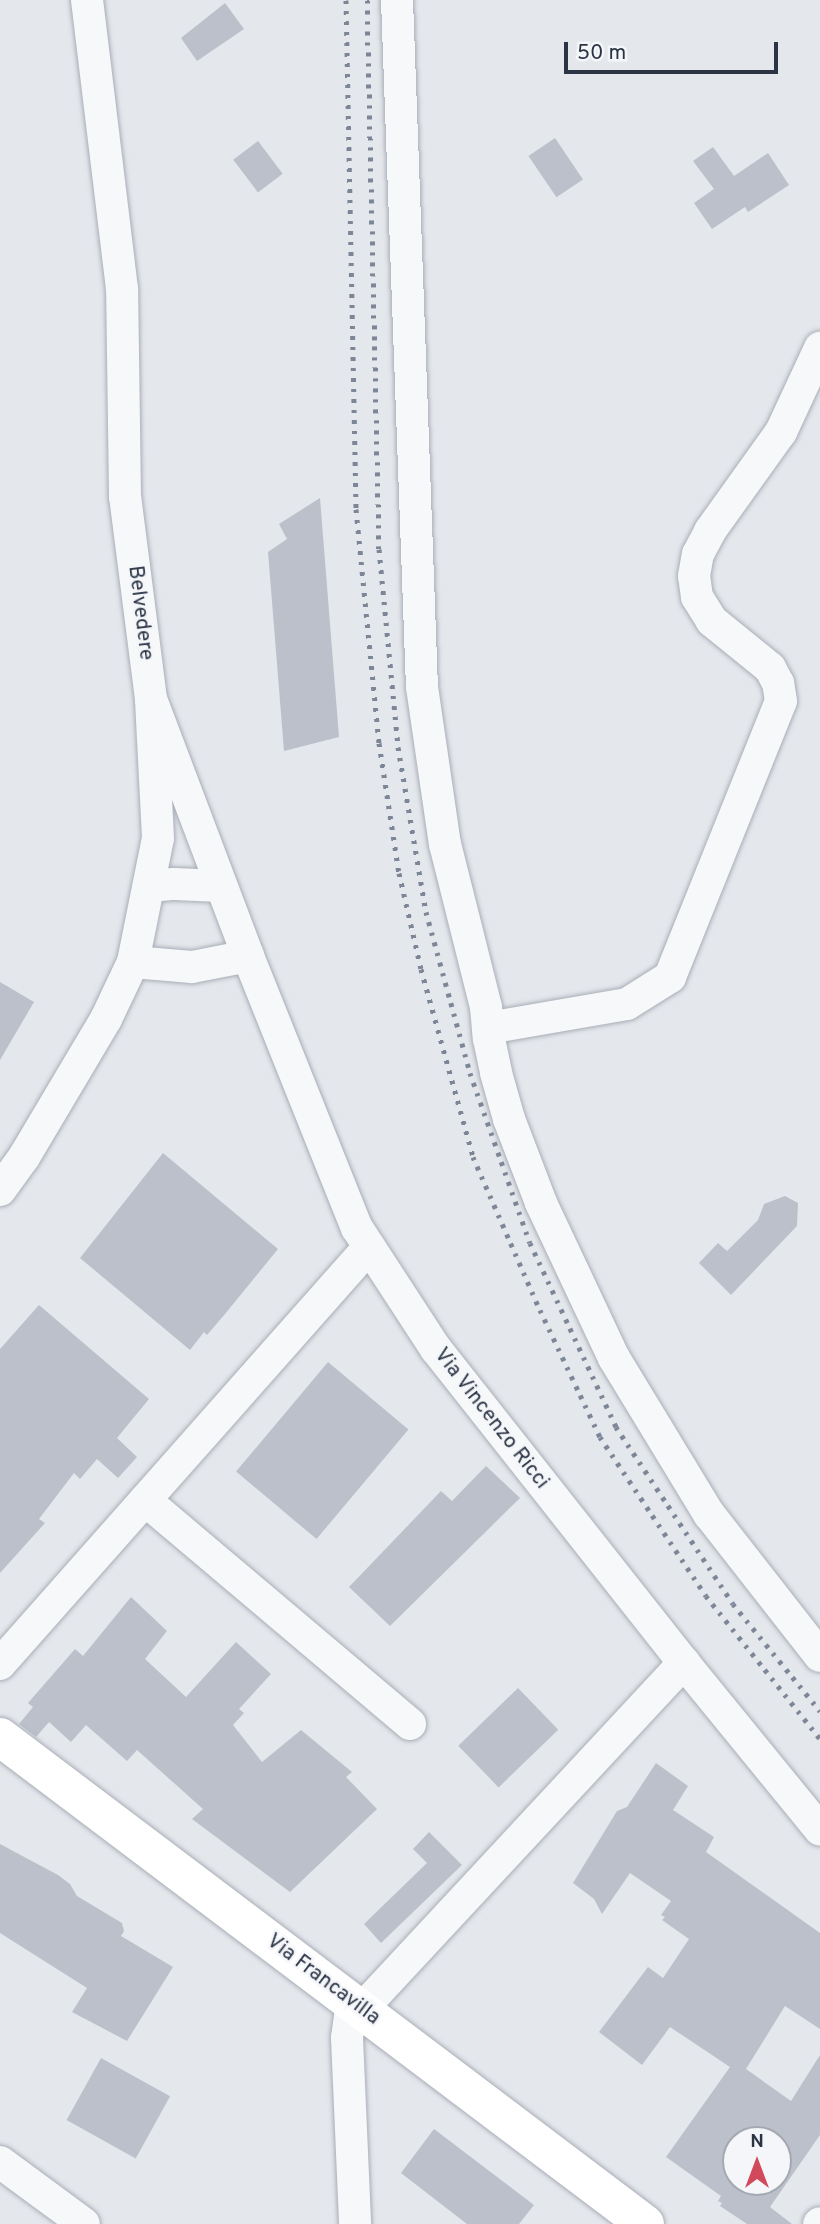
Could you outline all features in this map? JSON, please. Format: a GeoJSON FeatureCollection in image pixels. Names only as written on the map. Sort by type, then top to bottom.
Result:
{"type":"FeatureCollection","features":[{"type":"Feature","properties":{"kind":"street","name":"Belvedere"},"geometry":{"type":"LineString","coordinates":[[0,1190],[24,1157],[106,1020],[133,962],[158,838],[151,699],[125,497],[122,289],[87,0]]}},
{"type":"Feature","properties":{"kind":"street"},"geometry":{"type":"LineString","coordinates":[[397,0],[422,687],[445,844],[486,1007],[488,1028],[509,1119],[541,1203],[614,1359],[709,1514],[820,1656]]}},
{"type":"Feature","properties":{"kind":"street"},"geometry":{"type":"LineString","coordinates":[[488,1028],[627,1004],[670,977],[781,701],[778,683],[770,668],[712,621],[697,597],[694,576],[698,554],[710,531],[781,432],[820,348]]}},
{"type":"Feature","properties":{"kind":"street","name":"Via Vincenzo Ricci"},"geometry":{"type":"LineString","coordinates":[[151,699],[248,956],[357,1228],[436,1349],[820,1830]]}},
{"type":"Feature","properties":{"kind":"street"},"geometry":{"type":"LineString","coordinates":[[149,886],[221,886]]}},
{"type":"Feature","properties":{"kind":"street"},"geometry":{"type":"LineString","coordinates":[[133,962],[192,967],[248,956]]}},
{"type":"Feature","properties":{"kind":"street"},"geometry":{"type":"LineString","coordinates":[[0,1664],[369,1247]]}},
{"type":"Feature","properties":{"kind":"street"},"geometry":{"type":"LineString","coordinates":[[145,1500],[410,1724]]}},
{"type":"Feature","properties":{"kind":"street"},"geometry":{"type":"LineString","coordinates":[[355,2224],[347,2038],[357,2006],[684,1663]]}},
{"type":"Feature","properties":{"kind":"street","name":"Via Francavilla"},"geometry":{"type":"LineString","coordinates":[[0,1737],[645,2224]]}},
{"type":"Feature","properties":{"kind":"street"},"geometry":{"type":"LineString","coordinates":[[0,2162],[84,2224]]}},
{"type":"Feature","properties":{"kind":"building"},"geometry":{"type":"Polygon","coordinates":[[[225,3],[244,29],[197,61],[181,38],[225,3]]]}},
{"type":"Feature","properties":{"kind":"building"},"geometry":{"type":"Polygon","coordinates":[[[555,138],[583,179],[556,197],[528,156],[555,138]]]}},
{"type":"Feature","properties":{"kind":"building"},"geometry":{"type":"Polygon","coordinates":[[[258,141],[283,174],[258,192],[233,160],[258,141]]]}},
{"type":"Feature","properties":{"kind":"building"},"geometry":{"type":"Polygon","coordinates":[[[713,147],[734,176],[768,153],[789,185],[748,212],[745,207],[712,229],[694,203],[714,189],[693,161],[713,147]]]}},
{"type":"Feature","properties":{"kind":"building"},"geometry":{"type":"Polygon","coordinates":[[[320,498],[339,737],[284,751],[268,552],[287,539],[279,524],[320,498]]]}},
{"type":"Feature","properties":{"kind":"building"},"geometry":{"type":"Polygon","coordinates":[[[0,982],[34,1002],[0,1060],[0,982]]]}},
{"type":"Feature","properties":{"kind":"building"},"geometry":{"type":"Polygon","coordinates":[[[163,1153],[278,1249],[207,1335],[204,1332],[190,1350],[80,1258],[163,1153]]]}},
{"type":"Feature","properties":{"kind":"building"},"geometry":{"type":"Polygon","coordinates":[[[785,1196],[798,1203],[797,1226],[731,1295],[699,1263],[718,1243],[727,1251],[758,1220],[764,1204],[785,1196]]]}},
{"type":"Feature","properties":{"kind":"building"},"geometry":{"type":"Polygon","coordinates":[[[39,1305],[149,1399],[117,1438],[137,1457],[118,1478],[97,1459],[80,1479],[74,1473],[39,1519],[45,1523],[0,1573],[0,1349],[39,1305]]]}},
{"type":"Feature","properties":{"kind":"building"},"geometry":{"type":"Polygon","coordinates":[[[328,1362],[408,1429],[317,1539],[236,1472],[328,1362]]]}},
{"type":"Feature","properties":{"kind":"building"},"geometry":{"type":"Polygon","coordinates":[[[486,1466],[520,1498],[390,1626],[349,1587],[441,1491],[452,1501],[486,1466]]]}},
{"type":"Feature","properties":{"kind":"building"},"geometry":{"type":"Polygon","coordinates":[[[131,1597],[167,1631],[145,1659],[186,1697],[236,1642],[271,1674],[239,1709],[244,1713],[233,1725],[262,1762],[301,1730],[352,1772],[346,1777],[377,1809],[290,1892],[192,1819],[203,1809],[137,1750],[127,1761],[86,1725],[71,1742],[49,1722],[36,1737],[19,1724],[33,1707],[28,1703],[75,1649],[83,1656],[131,1597]]]}},
{"type":"Feature","properties":{"kind":"building"},"geometry":{"type":"Polygon","coordinates":[[[518,1688],[558,1730],[499,1787],[458,1746],[518,1688]]]}},
{"type":"Feature","properties":{"kind":"building"},"geometry":{"type":"Polygon","coordinates":[[[656,1763],[688,1786],[673,1810],[714,1837],[706,1852],[820,1933],[820,2029],[785,2006],[746,2069],[791,2101],[820,2055],[820,2135],[792,2175],[792,2126],[722,2126],[722,2196],[778,2196],[770,2207],[792,2224],[747,2224],[720,2206],[722,2203],[718,2201],[721,2196],[666,2157],[730,2067],[670,2027],[642,2065],[599,2032],[648,1967],[663,1978],[689,1939],[662,1920],[665,1917],[661,1915],[671,1901],[630,1873],[602,1914],[594,1899],[573,1883],[617,1811],[627,1807],[656,1763]]]}},
{"type":"Feature","properties":{"kind":"building"},"geometry":{"type":"Polygon","coordinates":[[[429,1832],[462,1865],[381,1943],[364,1924],[427,1863],[413,1849],[429,1832]]]}},
{"type":"Feature","properties":{"kind":"building"},"geometry":{"type":"Polygon","coordinates":[[[0,1844],[58,1875],[70,1884],[77,1896],[122,1923],[124,1931],[121,1936],[173,1967],[127,2041],[72,2012],[87,1988],[0,1933],[0,1844]]]}},
{"type":"Feature","properties":{"kind":"building"},"geometry":{"type":"Polygon","coordinates":[[[101,2058],[170,2096],[136,2158],[67,2120],[101,2058]]]}},
{"type":"Feature","properties":{"kind":"building"},"geometry":{"type":"Polygon","coordinates":[[[434,2129],[534,2205],[519,2224],[467,2224],[401,2173],[434,2129]]]}},
{"type":"Feature","properties":{"kind":"railway"},"geometry":{"type":"LineString","coordinates":[[346,0],[356,509],[379,743],[399,873],[421,969],[473,1157],[540,1310],[600,1437],[706,1596],[820,1739]]}},
{"type":"Feature","properties":{"kind":"railway"},"geometry":{"type":"LineString","coordinates":[[367,0],[379,549],[398,747],[426,912],[470,1073],[530,1243],[616,1427],[733,1604],[820,1711]]}}]}
